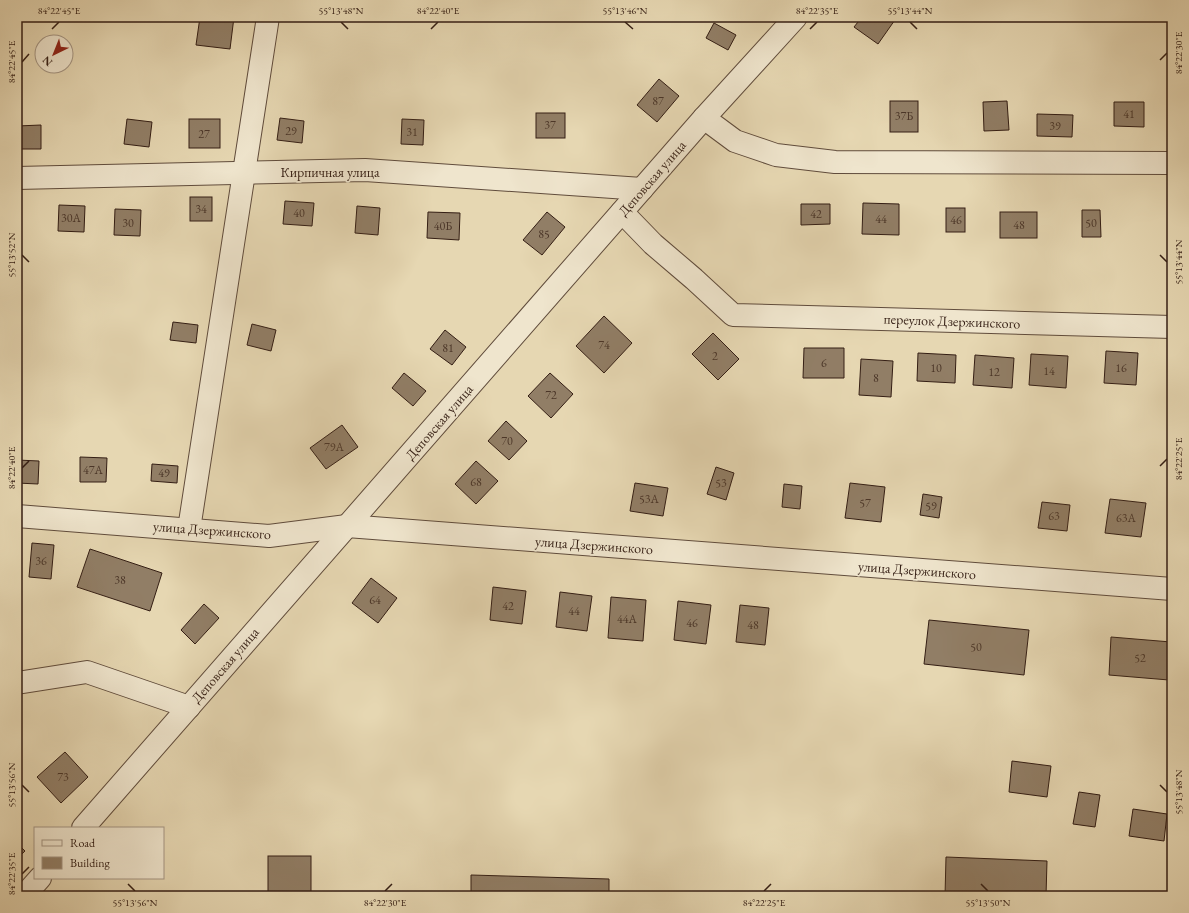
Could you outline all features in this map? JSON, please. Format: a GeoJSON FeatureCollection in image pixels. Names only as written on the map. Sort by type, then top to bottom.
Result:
{"type":"FeatureCollection","features":[{"type":"Feature","properties":{"kind":"street"},"geometry":{"type":"LineString","coordinates":[[189,529],[268,17]]}},
{"type":"Feature","properties":{"kind":"street","name":"Деповская улица"},"geometry":{"type":"LineString","coordinates":[[84,827],[704,118],[796,17]]}},
{"type":"Feature","properties":{"kind":"street"},"geometry":{"type":"LineString","coordinates":[[704,118],[735,141],[776,155],[835,162],[1172,163]]}},
{"type":"Feature","properties":{"kind":"street","name":"Кирпичная улица"},"geometry":{"type":"LineString","coordinates":[[17,178],[365,170],[642,189]]}},
{"type":"Feature","properties":{"kind":"street","name":"переулок Дзержинского"},"geometry":{"type":"LineString","coordinates":[[622,212],[653,244],[694,279],[732,315],[1172,327]]}},
{"type":"Feature","properties":{"kind":"street","name":"улица Дзержинского"},"geometry":{"type":"LineString","coordinates":[[17,516],[269,536],[347,526],[1172,589]]}},
{"type":"Feature","properties":{"kind":"street"},"geometry":{"type":"LineString","coordinates":[[17,683],[87,672],[189,707]]}},
{"type":"Feature","properties":{"kind":"street"},"geometry":{"type":"LineString","coordinates":[[24,896],[39,879]]}},
{"type":"Feature","properties":{"kind":"building"},"geometry":{"type":"Polygon","coordinates":[[[200,17],[234,17],[230,49],[196,45],[200,17]]]}},
{"type":"Feature","properties":{"kind":"building"},"geometry":{"type":"Polygon","coordinates":[[[862,17],[897,17],[878,44],[854,27],[862,17]]]}},
{"type":"Feature","properties":{"kind":"building"},"geometry":{"type":"Polygon","coordinates":[[[714,23],[736,35],[728,50],[706,38],[714,23]]]}},
{"type":"Feature","properties":{"kind":"building"},"geometry":{"type":"Polygon","coordinates":[[[659,79],[679,96],[657,122],[637,105],[659,79]]]}},
{"type":"Feature","properties":{"kind":"building"},"geometry":{"type":"Polygon","coordinates":[[[890,101],[918,101],[918,132],[890,132],[890,101]]]}},
{"type":"Feature","properties":{"kind":"building"},"geometry":{"type":"Polygon","coordinates":[[[1007,101],[1009,130],[984,131],[983,102],[1007,101]]]}},
{"type":"Feature","properties":{"kind":"building"},"geometry":{"type":"Polygon","coordinates":[[[1114,102],[1144,102],[1144,127],[1114,126],[1114,102]]]}},
{"type":"Feature","properties":{"kind":"building"},"geometry":{"type":"Polygon","coordinates":[[[536,113],[565,113],[565,138],[536,138],[536,113]]]}},
{"type":"Feature","properties":{"kind":"building"},"geometry":{"type":"Polygon","coordinates":[[[1037,114],[1073,115],[1072,137],[1037,136],[1037,114]]]}},
{"type":"Feature","properties":{"kind":"building"},"geometry":{"type":"Polygon","coordinates":[[[280,118],[304,121],[302,143],[277,140],[280,118]]]}},
{"type":"Feature","properties":{"kind":"building"},"geometry":{"type":"Polygon","coordinates":[[[127,119],[152,122],[149,147],[124,144],[127,119]]]}},
{"type":"Feature","properties":{"kind":"building"},"geometry":{"type":"Polygon","coordinates":[[[189,119],[220,119],[220,148],[189,148],[189,119]]]}},
{"type":"Feature","properties":{"kind":"building"},"geometry":{"type":"Polygon","coordinates":[[[402,119],[424,120],[423,145],[401,144],[402,119]]]}},
{"type":"Feature","properties":{"kind":"building"},"geometry":{"type":"Polygon","coordinates":[[[41,125],[41,149],[17,149],[17,126],[41,125]]]}},
{"type":"Feature","properties":{"kind":"building"},"geometry":{"type":"Polygon","coordinates":[[[190,197],[212,197],[212,221],[190,221],[190,197]]]}},
{"type":"Feature","properties":{"kind":"building"},"geometry":{"type":"Polygon","coordinates":[[[285,201],[314,203],[312,226],[283,224],[285,201]]]}},
{"type":"Feature","properties":{"kind":"building"},"geometry":{"type":"Polygon","coordinates":[[[863,203],[899,204],[899,235],[862,234],[863,203]]]}},
{"type":"Feature","properties":{"kind":"building"},"geometry":{"type":"Polygon","coordinates":[[[801,204],[830,204],[830,224],[801,225],[801,204]]]}},
{"type":"Feature","properties":{"kind":"building"},"geometry":{"type":"Polygon","coordinates":[[[59,205],[85,206],[84,232],[58,231],[59,205]]]}},
{"type":"Feature","properties":{"kind":"building"},"geometry":{"type":"Polygon","coordinates":[[[357,206],[380,208],[378,235],[355,233],[357,206]]]}},
{"type":"Feature","properties":{"kind":"building"},"geometry":{"type":"Polygon","coordinates":[[[946,208],[965,208],[965,232],[946,232],[946,208]]]}},
{"type":"Feature","properties":{"kind":"building"},"geometry":{"type":"Polygon","coordinates":[[[115,209],[141,210],[140,236],[114,235],[115,209]]]}},
{"type":"Feature","properties":{"kind":"building"},"geometry":{"type":"Polygon","coordinates":[[[1082,210],[1100,210],[1101,237],[1082,237],[1082,210]]]}},
{"type":"Feature","properties":{"kind":"building"},"geometry":{"type":"Polygon","coordinates":[[[428,212],[460,213],[459,240],[427,238],[428,212]]]}},
{"type":"Feature","properties":{"kind":"building"},"geometry":{"type":"Polygon","coordinates":[[[547,212],[565,227],[542,255],[523,240],[547,212]]]}},
{"type":"Feature","properties":{"kind":"building"},"geometry":{"type":"Polygon","coordinates":[[[1000,212],[1037,212],[1037,238],[1000,238],[1000,212]]]}},
{"type":"Feature","properties":{"kind":"building"},"geometry":{"type":"Polygon","coordinates":[[[604,316],[632,343],[604,373],[576,346],[604,316]]]}},
{"type":"Feature","properties":{"kind":"building"},"geometry":{"type":"Polygon","coordinates":[[[173,322],[198,325],[196,343],[170,340],[173,322]]]}},
{"type":"Feature","properties":{"kind":"building"},"geometry":{"type":"Polygon","coordinates":[[[252,324],[276,330],[271,351],[247,345],[252,324]]]}},
{"type":"Feature","properties":{"kind":"building"},"geometry":{"type":"Polygon","coordinates":[[[445,330],[466,347],[452,365],[430,349],[445,330]]]}},
{"type":"Feature","properties":{"kind":"building"},"geometry":{"type":"Polygon","coordinates":[[[713,333],[739,359],[718,380],[692,354],[713,333]]]}},
{"type":"Feature","properties":{"kind":"building"},"geometry":{"type":"Polygon","coordinates":[[[804,348],[844,348],[844,378],[803,378],[804,348]]]}},
{"type":"Feature","properties":{"kind":"building"},"geometry":{"type":"Polygon","coordinates":[[[1106,351],[1138,353],[1136,385],[1104,383],[1106,351]]]}},
{"type":"Feature","properties":{"kind":"building"},"geometry":{"type":"Polygon","coordinates":[[[918,353],[956,355],[955,383],[917,381],[918,353]]]}},
{"type":"Feature","properties":{"kind":"building"},"geometry":{"type":"Polygon","coordinates":[[[1031,354],[1068,356],[1066,388],[1029,385],[1031,354]]]}},
{"type":"Feature","properties":{"kind":"building"},"geometry":{"type":"Polygon","coordinates":[[[975,355],[1014,358],[1012,388],[973,385],[975,355]]]}},
{"type":"Feature","properties":{"kind":"building"},"geometry":{"type":"Polygon","coordinates":[[[861,359],[893,361],[891,397],[859,395],[861,359]]]}},
{"type":"Feature","properties":{"kind":"building"},"geometry":{"type":"Polygon","coordinates":[[[404,373],[426,391],[413,406],[392,388],[404,373]]]}},
{"type":"Feature","properties":{"kind":"building"},"geometry":{"type":"Polygon","coordinates":[[[550,373],[573,394],[551,418],[528,396],[550,373]]]}},
{"type":"Feature","properties":{"kind":"building"},"geometry":{"type":"Polygon","coordinates":[[[506,421],[527,441],[509,460],[488,441],[506,421]]]}},
{"type":"Feature","properties":{"kind":"building"},"geometry":{"type":"Polygon","coordinates":[[[342,425],[358,447],[326,469],[310,448],[342,425]]]}},
{"type":"Feature","properties":{"kind":"building"},"geometry":{"type":"Polygon","coordinates":[[[80,457],[107,458],[106,482],[80,482],[80,457]]]}},
{"type":"Feature","properties":{"kind":"building"},"geometry":{"type":"Polygon","coordinates":[[[17,460],[39,461],[38,484],[17,483],[17,460]]]}},
{"type":"Feature","properties":{"kind":"building"},"geometry":{"type":"Polygon","coordinates":[[[476,461],[498,481],[476,504],[455,484],[476,461]]]}},
{"type":"Feature","properties":{"kind":"building"},"geometry":{"type":"Polygon","coordinates":[[[152,464],[178,466],[177,483],[151,481],[152,464]]]}},
{"type":"Feature","properties":{"kind":"building"},"geometry":{"type":"Polygon","coordinates":[[[716,467],[734,473],[726,500],[707,494],[716,467]]]}},
{"type":"Feature","properties":{"kind":"building"},"geometry":{"type":"Polygon","coordinates":[[[635,483],[668,488],[663,516],[630,511],[635,483]]]}},
{"type":"Feature","properties":{"kind":"building"},"geometry":{"type":"Polygon","coordinates":[[[850,483],[885,487],[881,522],[845,518],[850,483]]]}},
{"type":"Feature","properties":{"kind":"building"},"geometry":{"type":"Polygon","coordinates":[[[784,484],[802,486],[800,509],[782,507],[784,484]]]}},
{"type":"Feature","properties":{"kind":"building"},"geometry":{"type":"Polygon","coordinates":[[[923,494],[942,497],[939,518],[920,515],[923,494]]]}},
{"type":"Feature","properties":{"kind":"building"},"geometry":{"type":"Polygon","coordinates":[[[1110,499],[1146,503],[1141,537],[1105,533],[1110,499]]]}},
{"type":"Feature","properties":{"kind":"building"},"geometry":{"type":"Polygon","coordinates":[[[1042,502],[1070,505],[1067,531],[1038,528],[1042,502]]]}},
{"type":"Feature","properties":{"kind":"building"},"geometry":{"type":"Polygon","coordinates":[[[32,543],[54,545],[51,579],[29,577],[32,543]]]}},
{"type":"Feature","properties":{"kind":"building"},"geometry":{"type":"Polygon","coordinates":[[[90,549],[162,573],[150,611],[77,587],[90,549]]]}},
{"type":"Feature","properties":{"kind":"building"},"geometry":{"type":"Polygon","coordinates":[[[371,578],[397,598],[378,623],[352,603],[371,578]]]}},
{"type":"Feature","properties":{"kind":"building"},"geometry":{"type":"Polygon","coordinates":[[[493,587],[526,591],[522,624],[490,620],[493,587]]]}},
{"type":"Feature","properties":{"kind":"building"},"geometry":{"type":"Polygon","coordinates":[[[560,592],[592,596],[587,631],[556,627],[560,592]]]}},
{"type":"Feature","properties":{"kind":"building"},"geometry":{"type":"Polygon","coordinates":[[[611,597],[646,600],[643,641],[608,638],[611,597]]]}},
{"type":"Feature","properties":{"kind":"building"},"geometry":{"type":"Polygon","coordinates":[[[678,601],[711,605],[706,644],[674,640],[678,601]]]}},
{"type":"Feature","properties":{"kind":"building"},"geometry":{"type":"Polygon","coordinates":[[[204,604],[219,618],[195,644],[181,630],[204,604]]]}},
{"type":"Feature","properties":{"kind":"building"},"geometry":{"type":"Polygon","coordinates":[[[740,605],[769,608],[765,645],[736,642],[740,605]]]}},
{"type":"Feature","properties":{"kind":"building"},"geometry":{"type":"Polygon","coordinates":[[[929,620],[1029,630],[1024,675],[924,664],[929,620]]]}},
{"type":"Feature","properties":{"kind":"building"},"geometry":{"type":"Polygon","coordinates":[[[1111,637],[1171,642],[1169,680],[1109,675],[1111,637]]]}},
{"type":"Feature","properties":{"kind":"building"},"geometry":{"type":"Polygon","coordinates":[[[65,752],[88,777],[61,803],[37,777],[65,752]]]}},
{"type":"Feature","properties":{"kind":"building"},"geometry":{"type":"Polygon","coordinates":[[[1012,761],[1051,766],[1047,797],[1009,792],[1012,761]]]}},
{"type":"Feature","properties":{"kind":"building"},"geometry":{"type":"Polygon","coordinates":[[[1079,792],[1100,795],[1095,827],[1073,824],[1079,792]]]}},
{"type":"Feature","properties":{"kind":"building"},"geometry":{"type":"Polygon","coordinates":[[[1133,809],[1167,814],[1164,841],[1129,836],[1133,809]]]}},
{"type":"Feature","properties":{"kind":"building"},"geometry":{"type":"Polygon","coordinates":[[[17,843],[25,851],[17,859],[17,843]]]}},
{"type":"Feature","properties":{"kind":"building"},"geometry":{"type":"Polygon","coordinates":[[[268,856],[311,856],[311,896],[268,896],[268,856]]]}},
{"type":"Feature","properties":{"kind":"building"},"geometry":{"type":"Polygon","coordinates":[[[946,857],[1047,861],[1046,896],[945,896],[946,857]]]}},
{"type":"Feature","properties":{"kind":"building"},"geometry":{"type":"Polygon","coordinates":[[[471,875],[609,879],[609,896],[471,896],[471,875]]]}}]}
